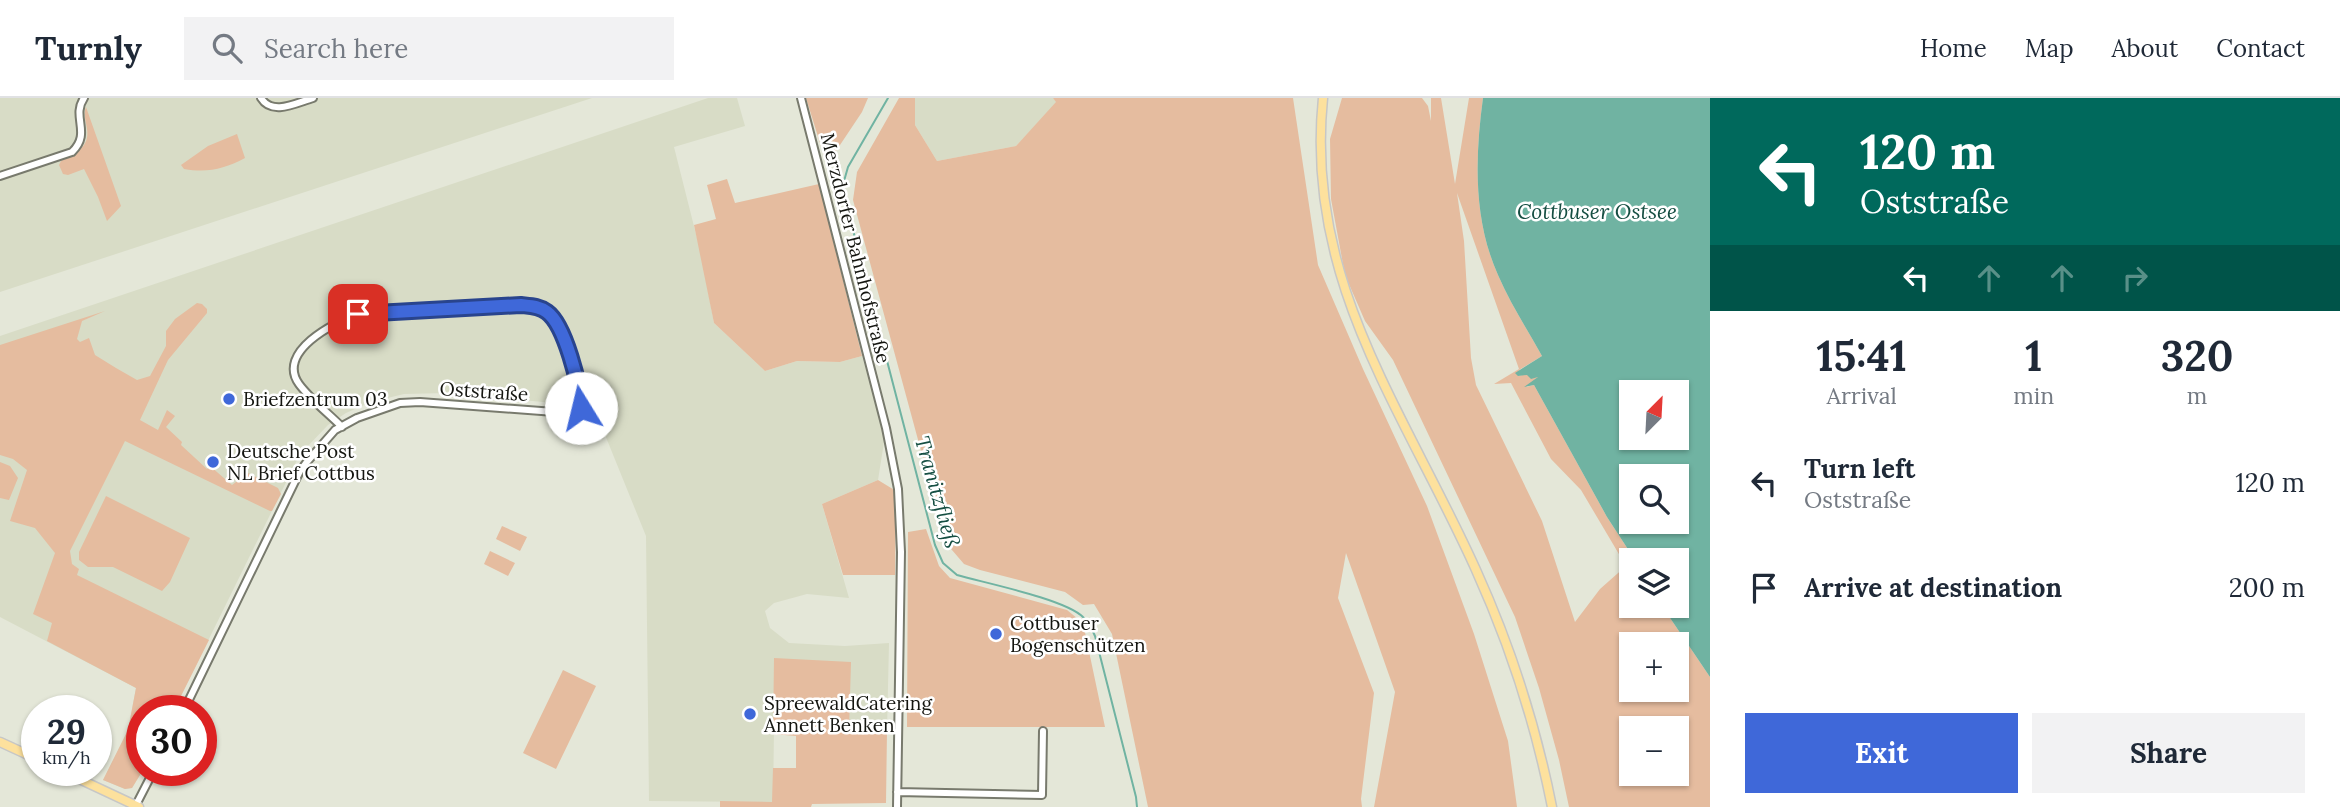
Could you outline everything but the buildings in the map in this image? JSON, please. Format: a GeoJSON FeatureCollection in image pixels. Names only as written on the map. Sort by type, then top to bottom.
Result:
{"type":"FeatureCollection","features":[{"type":"Feature","properties":{"kind":"main road"},"geometry":{"type":"LineString","coordinates":[[1323,98],[1321,141],[1324,202],[1341,282],[1376,370],[1437,488],[1497,618],[1531,718],[1552,807]]}},
{"type":"Feature","properties":{"kind":"main road"},"geometry":{"type":"LineString","coordinates":[[0,742],[21,752]]}},
{"type":"Feature","properties":{"kind":"main road"},"geometry":{"type":"LineString","coordinates":[[94,786],[137,806]]}},
{"type":"Feature","properties":{"kind":"street"},"geometry":{"type":"LineString","coordinates":[[0,176],[72,152],[78,146],[83,130],[78,110],[84,98]]}},
{"type":"Feature","properties":{"kind":"street"},"geometry":{"type":"LineString","coordinates":[[261,98],[267,106],[273,108],[313,98]]}},
{"type":"Feature","properties":{"kind":"street","name":"Merzdorfer Bahnhofstraße"},"geometry":{"type":"LineString","coordinates":[[801,98],[880,406],[901,510],[897,807]]}},
{"type":"Feature","properties":{"kind":"street","name":"Oststraße"},"geometry":{"type":"LineString","coordinates":[[191,695],[300,471],[322,444],[342,427],[380,409],[400,403],[419,402],[581,414],[580,390],[557,322],[547,312],[535,306],[358,314],[348,317],[306,343],[298,352],[293,373],[299,384],[342,427]]}},
{"type":"Feature","properties":{"kind":"street"},"geometry":{"type":"LineString","coordinates":[[897,792],[1042,795],[1043,731]]}},
{"type":"Feature","properties":{"kind":"street"},"geometry":{"type":"LineString","coordinates":[[137,806],[146,786]]}},
{"type":"Feature","properties":{"kind":"shaded area"},"geometry":{"type":"Polygon","coordinates":[[[0,98],[592,98],[0,292],[0,98]]]}},
{"type":"Feature","properties":{"kind":"shaded area"},"geometry":{"type":"Polygon","coordinates":[[[708,98],[737,98],[745,126],[674,147],[701,254],[714,323],[765,371],[797,361],[840,362],[862,356],[885,436],[878,480],[822,504],[849,598],[807,594],[774,603],[765,611],[770,628],[789,643],[845,646],[889,643],[887,730],[849,730],[775,658],[773,802],[649,801],[646,536],[601,425],[597,407],[448,393],[404,394],[371,402],[328,425],[296,462],[181,695],[135,695],[136,688],[0,617],[0,336],[708,98]]]}},
{"type":"Feature","properties":{"kind":"shaded area"},"geometry":{"type":"Polygon","coordinates":[[[806,98],[868,98],[862,112],[830,160],[825,159],[806,98]]]}},
{"type":"Feature","properties":{"kind":"shaded area"},"geometry":{"type":"Polygon","coordinates":[[[899,98],[915,98],[915,125],[937,161],[1016,146],[1056,102],[1053,98],[1293,98],[1318,265],[1427,506],[1474,634],[1508,741],[1517,807],[1374,807],[1395,692],[1346,553],[1338,598],[1374,693],[1362,807],[1148,807],[1112,634],[1094,604],[1083,605],[1065,592],[964,564],[946,543],[853,200],[857,172],[899,98]]]}},
{"type":"Feature","properties":{"kind":"shaded area"},"geometry":{"type":"Polygon","coordinates":[[[915,98],[1053,98],[1057,102],[1016,146],[937,161],[915,125],[915,98]]]}},
{"type":"Feature","properties":{"kind":"shaded area"},"geometry":{"type":"Polygon","coordinates":[[[1342,98],[1422,98],[1428,106],[1431,121],[1431,98],[1441,98],[1455,184],[1469,98],[1483,98],[1478,143],[1478,188],[1484,232],[1503,285],[1542,356],[1519,370],[1518,376],[1527,374],[1539,377],[1526,387],[1534,385],[1607,517],[1627,548],[1619,548],[1619,554],[1581,490],[1551,459],[1511,383],[1494,384],[1519,369],[1457,193],[1464,241],[1471,358],[1476,385],[1542,521],[1575,622],[1600,589],[1619,572],[1619,618],[1670,618],[1680,632],[1619,632],[1619,702],[1689,702],[1689,646],[1710,677],[1710,807],[1569,807],[1539,688],[1515,617],[1393,360],[1365,321],[1345,275],[1331,199],[1330,139],[1342,98]]]}},
{"type":"Feature","properties":{"kind":"shaded area"},"geometry":{"type":"Polygon","coordinates":[[[86,107],[121,206],[107,221],[84,169],[68,175],[63,174],[59,165],[86,141],[86,107]]]}},
{"type":"Feature","properties":{"kind":"shaded area"},"geometry":{"type":"Polygon","coordinates":[[[237,134],[245,158],[208,170],[184,169],[181,165],[208,146],[237,134]]]}},
{"type":"Feature","properties":{"kind":"shaded area"},"geometry":{"type":"Polygon","coordinates":[[[727,179],[735,203],[819,184],[862,356],[840,362],[797,361],[765,371],[714,323],[694,225],[716,219],[707,185],[727,179]]]}},
{"type":"Feature","properties":{"kind":"shaded area"},"geometry":{"type":"Polygon","coordinates":[[[197,303],[207,309],[207,313],[168,360],[140,420],[158,430],[167,410],[175,416],[166,427],[207,469],[210,466],[232,485],[248,473],[278,488],[281,494],[270,511],[125,441],[70,551],[72,564],[79,569],[77,575],[209,640],[182,695],[135,695],[136,688],[47,641],[52,623],[33,614],[55,553],[35,528],[10,521],[27,470],[13,459],[0,455],[0,345],[105,311],[82,321],[77,339],[80,342],[89,338],[95,355],[137,380],[150,376],[166,346],[166,331],[175,319],[197,303]]]}},
{"type":"Feature","properties":{"kind":"shaded area"},"geometry":{"type":"Polygon","coordinates":[[[0,462],[10,466],[18,478],[9,500],[0,498],[0,462]]]}},
{"type":"Feature","properties":{"kind":"shaded area"},"geometry":{"type":"Polygon","coordinates":[[[878,480],[896,491],[895,575],[843,575],[822,504],[878,480]]]}},
{"type":"Feature","properties":{"kind":"shaded area"},"geometry":{"type":"Polygon","coordinates":[[[106,496],[190,538],[170,582],[162,591],[113,567],[88,567],[79,560],[79,552],[106,496]]]}},
{"type":"Feature","properties":{"kind":"shaded area"},"geometry":{"type":"Polygon","coordinates":[[[502,526],[527,537],[520,551],[496,539],[502,526]]]}},
{"type":"Feature","properties":{"kind":"shaded area","name":"Cottbuser Bogenschützen"},"geometry":{"type":"Polygon","coordinates":[[[926,529],[939,566],[950,578],[1067,610],[1083,623],[1105,727],[907,727],[908,532],[926,529]]]}},
{"type":"Feature","properties":{"kind":"shaded area"},"geometry":{"type":"Polygon","coordinates":[[[490,551],[515,563],[508,576],[484,564],[490,551]]]}},
{"type":"Feature","properties":{"kind":"shaded area"},"geometry":{"type":"Polygon","coordinates":[[[774,658],[851,662],[849,730],[887,730],[886,803],[812,804],[811,807],[720,807],[720,801],[772,802],[773,768],[796,768],[796,736],[773,734],[774,658]]]}},
{"type":"Feature","properties":{"kind":"shaded area"},"geometry":{"type":"Polygon","coordinates":[[[563,670],[596,686],[556,769],[523,753],[563,670]]]}},
{"type":"Feature","properties":{"kind":"shaded area"},"geometry":{"type":"Polygon","coordinates":[[[126,734],[126,786],[133,786],[132,788],[125,789],[112,784],[112,762],[126,734]]]}},
{"type":"Feature","properties":{"kind":"shaded area"},"geometry":{"type":"Polygon","coordinates":[[[126,734],[126,786],[133,786],[132,788],[125,789],[112,784],[112,762],[126,734]]]}},
{"type":"Feature","properties":{"kind":"water","name":"Cottbuser Ostsee"},"geometry":{"type":"Polygon","coordinates":[[[1483,98],[1710,98],[1710,677],[1689,646],[1689,632],[1680,632],[1670,618],[1689,618],[1689,548],[1627,548],[1607,517],[1534,385],[1524,387],[1538,377],[1531,379],[1527,375],[1518,376],[1515,373],[1542,356],[1513,306],[1490,254],[1480,210],[1478,143],[1483,98]]]}},
{"type":"Feature","properties":{"kind":"waterway","name":"Tranitzfließ"},"geometry":{"type":"LineString","coordinates":[[888,98],[848,167],[842,188],[935,545],[943,563],[957,575],[1060,604],[1074,610],[1087,621],[1095,636],[1137,807]]}},
{"type":"Feature","properties":{"kind":"place","name":"Briefzentrum 03"},"geometry":{"type":"Point","coordinates":[229,399]}},
{"type":"Feature","properties":{"kind":"place","name":"Deutsche Post NL Brief Cottbus"},"geometry":{"type":"Point","coordinates":[213,462]}},
{"type":"Feature","properties":{"kind":"place","name":"Cottbuser Bogenschützen"},"geometry":{"type":"Point","coordinates":[996,634]}},
{"type":"Feature","properties":{"kind":"place","name":"SpreewaldCatering Annett Benken"},"geometry":{"type":"Point","coordinates":[750,714]}},
{"type":"Feature","properties":{"kind":"route"},"geometry":{"type":"LineString","coordinates":[[358,314],[521,305],[543,309],[557,322],[576,373],[581,408]]}}]}
